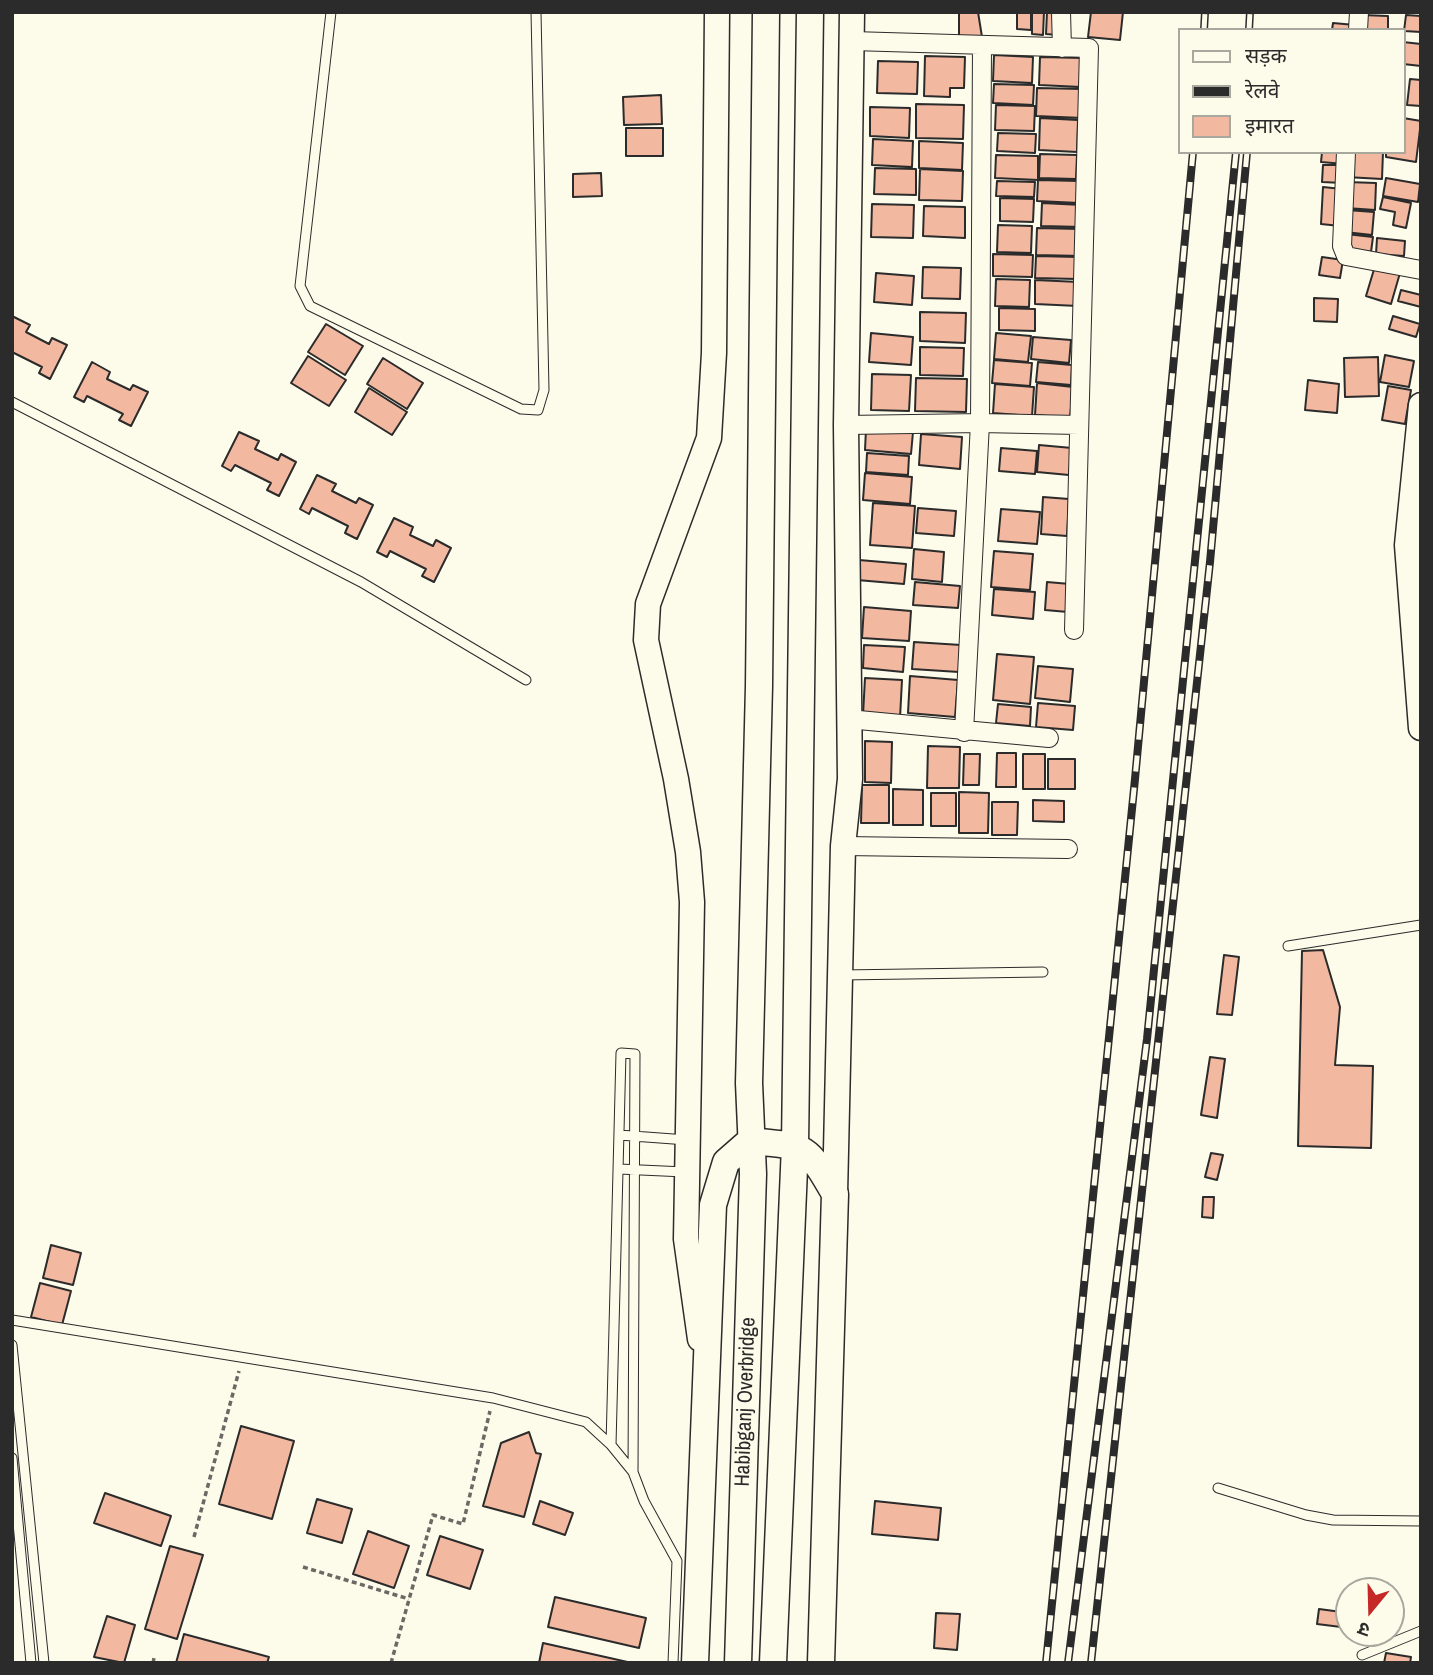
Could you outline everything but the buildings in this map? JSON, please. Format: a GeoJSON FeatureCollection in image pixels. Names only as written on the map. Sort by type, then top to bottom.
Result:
{"type":"FeatureCollection","features":[{"type":"Feature","properties":{"kind":"main road","name":"Habibganj Overbridge"},"geometry":{"type":"LineString","coordinates":[[738,1663],[753,1174],[750,1141],[766,12]]}},
{"type":"Feature","properties":{"kind":"main road","name":"Habibganj Overbridge"},"geometry":{"type":"LineString","coordinates":[[773,1663],[795,1145],[810,12]]}},
{"type":"Feature","properties":{"kind":"main road"},"geometry":{"type":"LineString","coordinates":[[695,1663],[713,1205],[726,1162],[750,1141],[795,1145],[820,1168],[835,1194],[821,1663]]}},
{"type":"Feature","properties":{"kind":"street"},"geometry":{"type":"LineString","coordinates":[[706,1378],[686,1239],[692,902],[688,852],[646,640],[648,604],[709,438],[714,353],[717,12]]}},
{"type":"Feature","properties":{"kind":"street"},"geometry":{"type":"LineString","coordinates":[[835,1194],[843,846],[850,791],[846,425],[852,12]]}},
{"type":"Feature","properties":{"kind":"street"},"geometry":{"type":"LineString","coordinates":[[1061,12],[1062,48]]}},
{"type":"Feature","properties":{"kind":"street"},"geometry":{"type":"LineString","coordinates":[[852,41],[1089,48],[1074,630]]}},
{"type":"Feature","properties":{"kind":"street"},"geometry":{"type":"LineString","coordinates":[[964,732],[980,423],[982,45]]}},
{"type":"Feature","properties":{"kind":"street"},"geometry":{"type":"LineString","coordinates":[[1346,154],[1342,246],[1346,257],[1421,270]]}},
{"type":"Feature","properties":{"kind":"street"},"geometry":{"type":"LineString","coordinates":[[1421,405],[1414,544],[1421,728]]}},
{"type":"Feature","properties":{"kind":"street"},"geometry":{"type":"LineString","coordinates":[[846,425],[1079,425]]}},
{"type":"Feature","properties":{"kind":"street"},"geometry":{"type":"LineString","coordinates":[[848,719],[1049,738]]}},
{"type":"Feature","properties":{"kind":"street"},"geometry":{"type":"LineString","coordinates":[[843,846],[1068,849]]}},
{"type":"Feature","properties":{"kind":"lane"},"geometry":{"type":"LineString","coordinates":[[331,12],[300,286],[310,306],[521,409],[538,410],[544,390],[536,12]]}},
{"type":"Feature","properties":{"kind":"lane"},"geometry":{"type":"LineString","coordinates":[[12,402],[361,582],[526,680]]}},
{"type":"Feature","properties":{"kind":"lane"},"geometry":{"type":"LineString","coordinates":[[1288,946],[1421,925]]}},
{"type":"Feature","properties":{"kind":"lane"},"geometry":{"type":"LineString","coordinates":[[840,975],[1043,972]]}},
{"type":"Feature","properties":{"kind":"lane"},"geometry":{"type":"LineString","coordinates":[[611,1445],[621,1053],[635,1054],[633,1472]]}},
{"type":"Feature","properties":{"kind":"lane"},"geometry":{"type":"LineString","coordinates":[[619,1135],[688,1140]]}},
{"type":"Feature","properties":{"kind":"lane"},"geometry":{"type":"LineString","coordinates":[[619,1169],[687,1172]]}},
{"type":"Feature","properties":{"kind":"lane"},"geometry":{"type":"LineString","coordinates":[[12,1320],[493,1398],[575,1418],[596,1429],[633,1472],[644,1501],[677,1561],[673,1663]]}},
{"type":"Feature","properties":{"kind":"lane"},"geometry":{"type":"LineString","coordinates":[[12,1345],[44,1663]]}},
{"type":"Feature","properties":{"kind":"lane"},"geometry":{"type":"LineString","coordinates":[[12,1458],[31,1663]]}},
{"type":"Feature","properties":{"kind":"lane"},"geometry":{"type":"LineString","coordinates":[[1218,1488],[1333,1520],[1421,1521]]}},
{"type":"Feature","properties":{"kind":"lane"},"geometry":{"type":"LineString","coordinates":[[1362,1655],[1421,1631]]}},
{"type":"Feature","properties":{"kind":"path"},"geometry":{"type":"LineString","coordinates":[[194,1537],[243,1356]]}},
{"type":"Feature","properties":{"kind":"path"},"geometry":{"type":"LineString","coordinates":[[391,1663],[433,1514],[463,1524],[493,1398]]}},
{"type":"Feature","properties":{"kind":"path"},"geometry":{"type":"LineString","coordinates":[[303,1567],[410,1598]]}},
{"type":"Feature","properties":{"kind":"railway"},"geometry":{"type":"LineString","coordinates":[[1204,28],[1205,12]]}},
{"type":"Feature","properties":{"kind":"railway"},"geometry":{"type":"LineString","coordinates":[[1249,28],[1250,12]]}},
{"type":"Feature","properties":{"kind":"railway"},"geometry":{"type":"LineString","coordinates":[[1046,1663],[1135,779],[1193,154]]}},
{"type":"Feature","properties":{"kind":"railway"},"geometry":{"type":"LineString","coordinates":[[1068,1663],[1147,1039],[1236,154]]}},
{"type":"Feature","properties":{"kind":"railway"},"geometry":{"type":"LineString","coordinates":[[1091,1663],[1210,562],[1247,154]]}}]}
